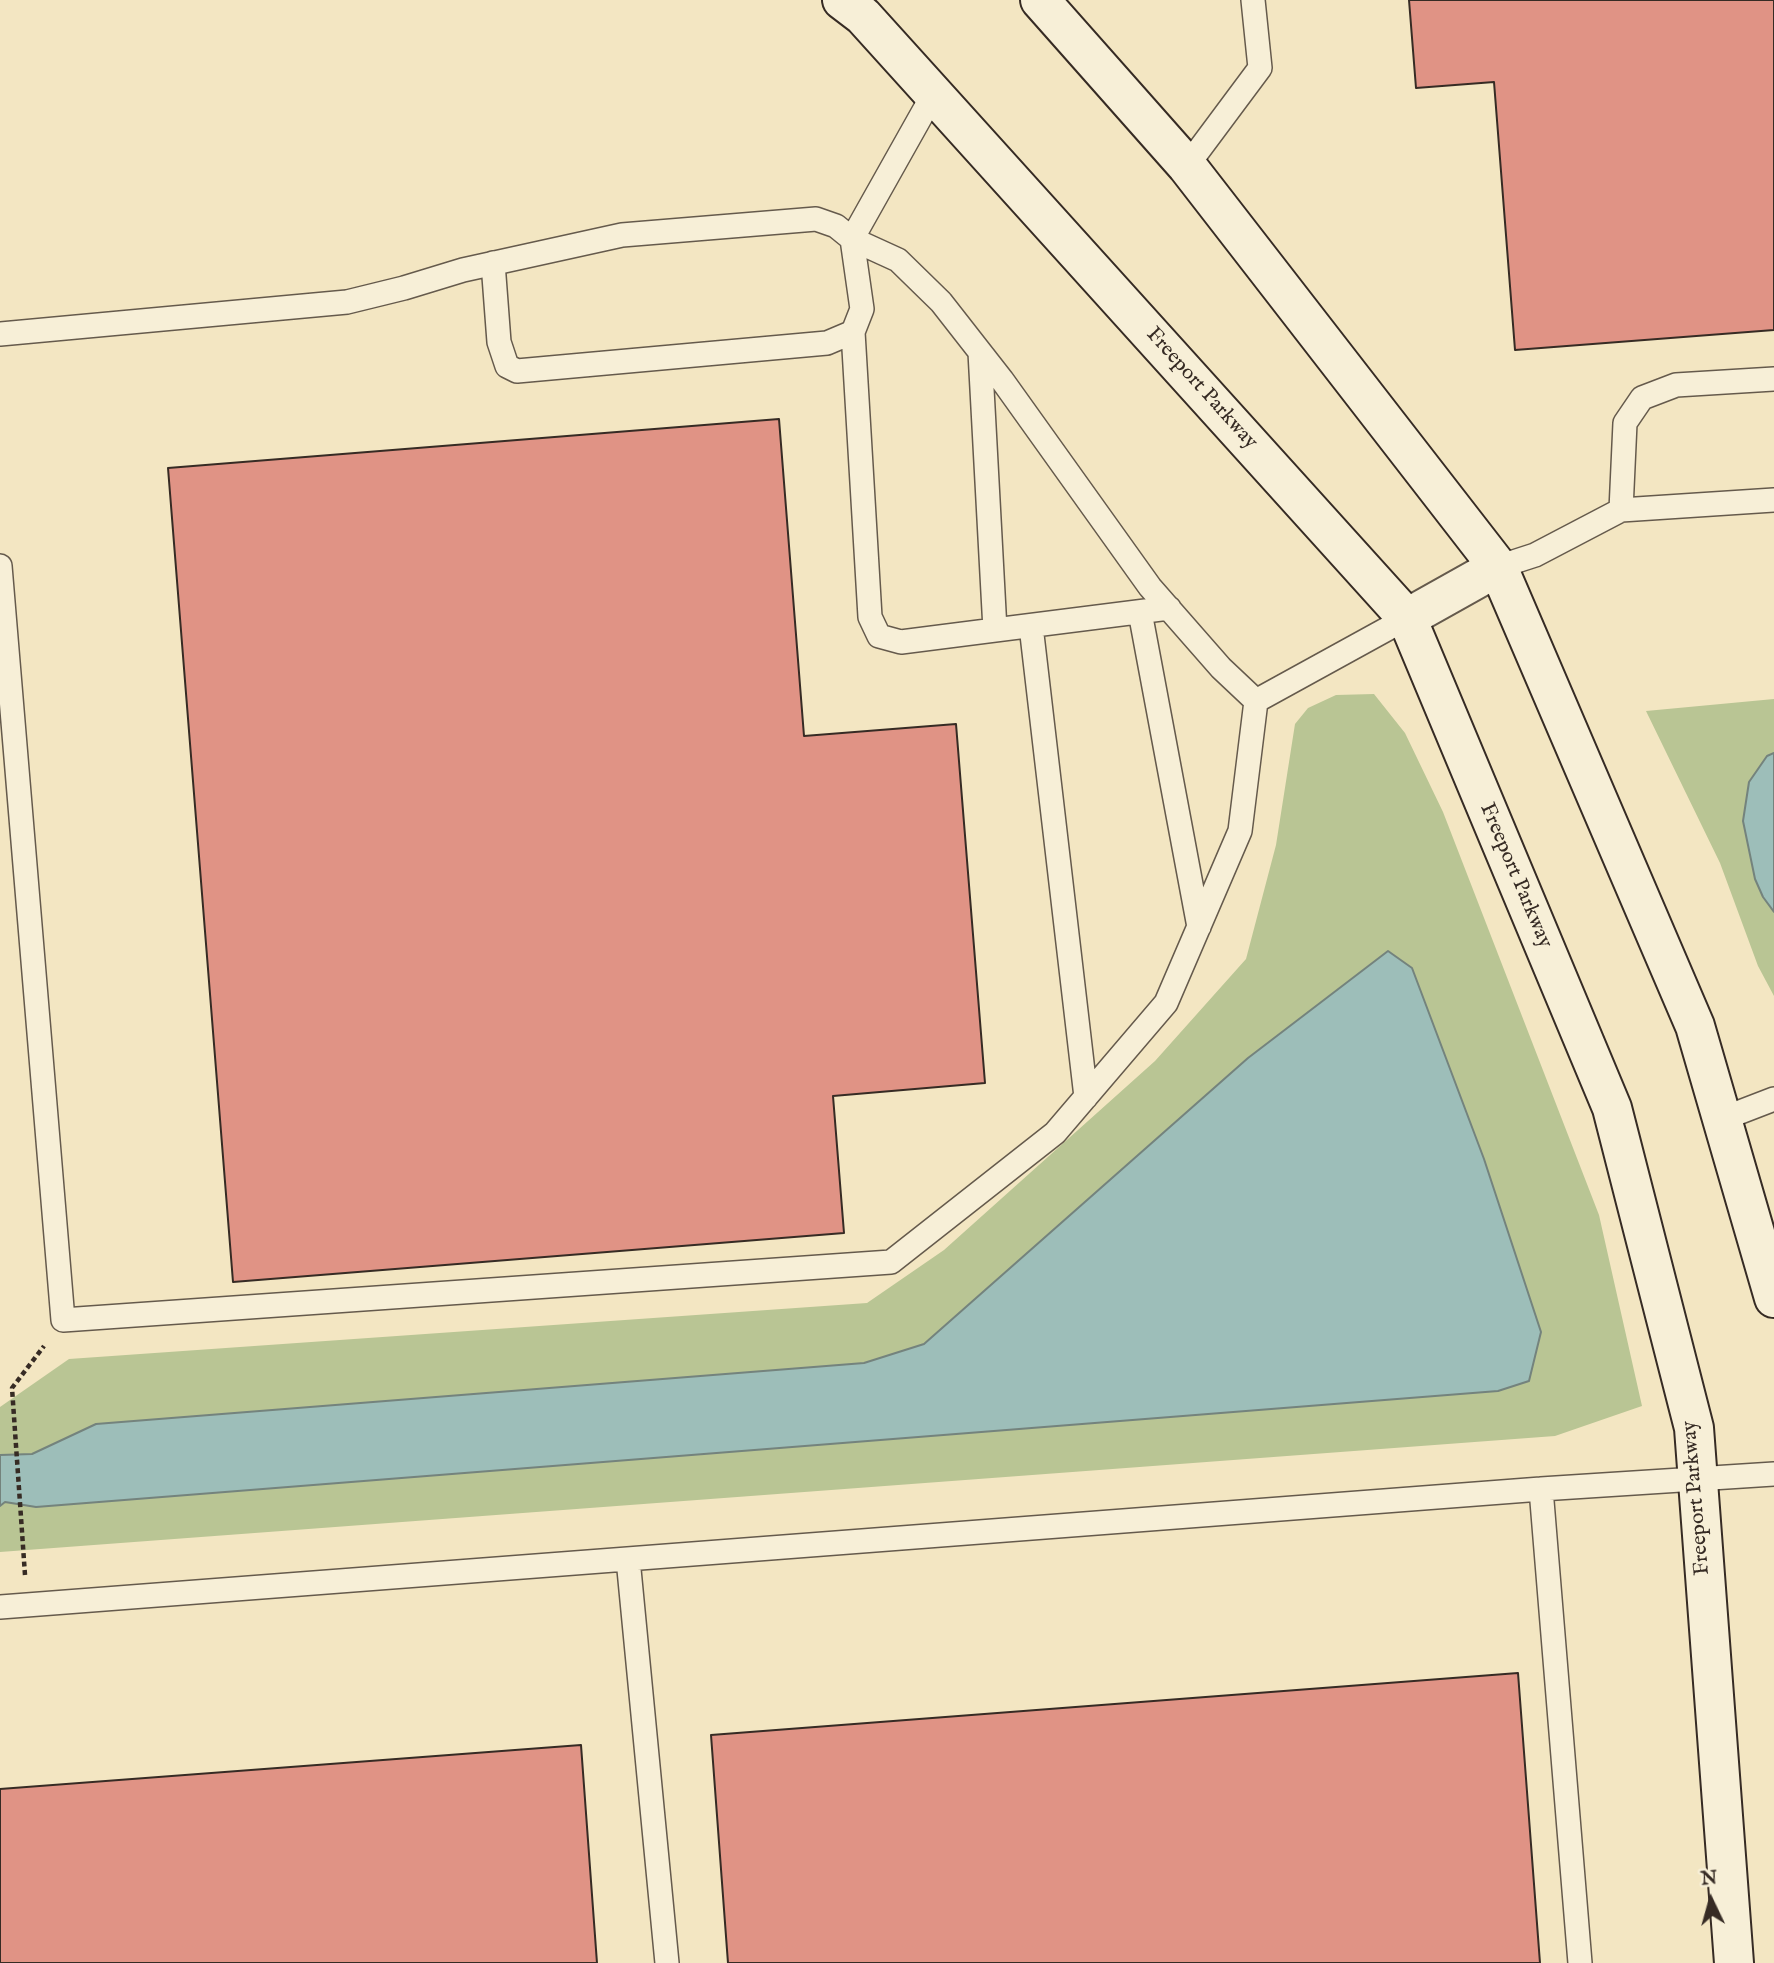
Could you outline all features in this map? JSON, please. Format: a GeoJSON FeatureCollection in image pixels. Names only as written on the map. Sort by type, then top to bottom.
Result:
{"type":"FeatureCollection","features":[{"type":"Feature","properties":{"kind":"main road","name":"Freeport Parkway"},"geometry":{"type":"LineString","coordinates":[[842,0],[863,16],[1407,618],[1612,1108],[1694,1428],[1734,1963]]}},
{"type":"Feature","properties":{"kind":"main road"},"geometry":{"type":"LineString","coordinates":[[1040,0],[1186,166],[1498,566],[1695,1026],[1774,1298]]}},
{"type":"Feature","properties":{"kind":"main road"},"geometry":{"type":"LineString","coordinates":[[1407,618],[1498,566]]}},
{"type":"Feature","properties":{"kind":"lane"},"geometry":{"type":"LineString","coordinates":[[1186,166],[1260,68],[1253,0]]}},
{"type":"Feature","properties":{"kind":"lane"},"geometry":{"type":"LineString","coordinates":[[933,93],[852,239],[862,309],[853,332],[870,617],[879,636],[901,642],[1169,608]]}},
{"type":"Feature","properties":{"kind":"lane"},"geometry":{"type":"LineString","coordinates":[[0,334],[346,302],[463,270],[622,236],[816,219],[836,226],[852,239],[898,260],[942,302],[1150,587],[1221,668],[1256,701]]}},
{"type":"Feature","properties":{"kind":"lane"},"geometry":{"type":"LineString","coordinates":[[493,263],[499,342],[507,366],[517,371],[827,343],[853,332]]}},
{"type":"Feature","properties":{"kind":"lane"},"geometry":{"type":"LineString","coordinates":[[980,352],[995,630]]}},
{"type":"Feature","properties":{"kind":"lane"},"geometry":{"type":"LineString","coordinates":[[1622,510],[1625,423],[1643,398],[1676,385],[1774,379]]}},
{"type":"Feature","properties":{"kind":"lane"},"geometry":{"type":"LineString","coordinates":[[1498,566],[1535,555],[1622,510],[1774,500]]}},
{"type":"Feature","properties":{"kind":"lane"},"geometry":{"type":"LineString","coordinates":[[0,566],[63,1320],[891,1262],[1055,1133],[1166,1003],[1240,831],[1256,701]]}},
{"type":"Feature","properties":{"kind":"lane"},"geometry":{"type":"LineString","coordinates":[[1140,612],[1199,927]]}},
{"type":"Feature","properties":{"kind":"lane"},"geometry":{"type":"LineString","coordinates":[[1256,701],[1407,618]]}},
{"type":"Feature","properties":{"kind":"lane"},"geometry":{"type":"LineString","coordinates":[[1031,626],[1086,1097]]}},
{"type":"Feature","properties":{"kind":"lane"},"geometry":{"type":"LineString","coordinates":[[1722,1119],[1774,1099]]}},
{"type":"Feature","properties":{"kind":"lane"},"geometry":{"type":"LineString","coordinates":[[0,1607],[1541,1489],[1774,1474]]}},
{"type":"Feature","properties":{"kind":"lane"},"geometry":{"type":"LineString","coordinates":[[1541,1489],[1580,1963]]}},
{"type":"Feature","properties":{"kind":"lane"},"geometry":{"type":"LineString","coordinates":[[628,1559],[667,1963]]}},
{"type":"Feature","properties":{"kind":"path"},"geometry":{"type":"LineString","coordinates":[[23,1556],[12,1388],[63,1320]]}},
{"type":"Feature","properties":{"kind":"green space"},"geometry":{"type":"Polygon","coordinates":[[[1374,694],[1405,733],[1443,812],[1599,1215],[1642,1406],[1555,1436],[0,1552],[0,1407],[69,1359],[867,1303],[944,1250],[1155,1061],[1246,959],[1276,845],[1295,724],[1308,708],[1336,695],[1374,694]]]}},
{"type":"Feature","properties":{"kind":"green space"},"geometry":{"type":"Polygon","coordinates":[[[1774,699],[1774,996],[1758,966],[1720,863],[1646,711],[1774,699]]]}},
{"type":"Feature","properties":{"kind":"water"},"geometry":{"type":"Polygon","coordinates":[[[1774,753],[1774,912],[1755,879],[1743,821],[1749,782],[1767,756],[1774,753]]]}},
{"type":"Feature","properties":{"kind":"water"},"geometry":{"type":"Polygon","coordinates":[[[1388,951],[1412,968],[1484,1159],[1541,1332],[1529,1381],[1498,1391],[36,1507],[5,1502],[0,1506],[0,1455],[32,1454],[96,1424],[864,1363],[924,1344],[1248,1058],[1388,951]]]}},
{"type":"Feature","properties":{"kind":"building"},"geometry":{"type":"Polygon","coordinates":[[[1409,0],[1774,0],[1774,330],[1515,350],[1494,82],[1416,88],[1409,0]]]}},
{"type":"Feature","properties":{"kind":"building"},"geometry":{"type":"Polygon","coordinates":[[[779,419],[804,736],[956,724],[985,1083],[833,1096],[844,1233],[233,1282],[168,468],[779,419]]]}},
{"type":"Feature","properties":{"kind":"building"},"geometry":{"type":"Polygon","coordinates":[[[1518,1673],[1540,1963],[728,1963],[711,1735],[1518,1673]]]}},
{"type":"Feature","properties":{"kind":"building"},"geometry":{"type":"Polygon","coordinates":[[[581,1745],[597,1963],[0,1963],[0,1789],[581,1745]]]}}]}
